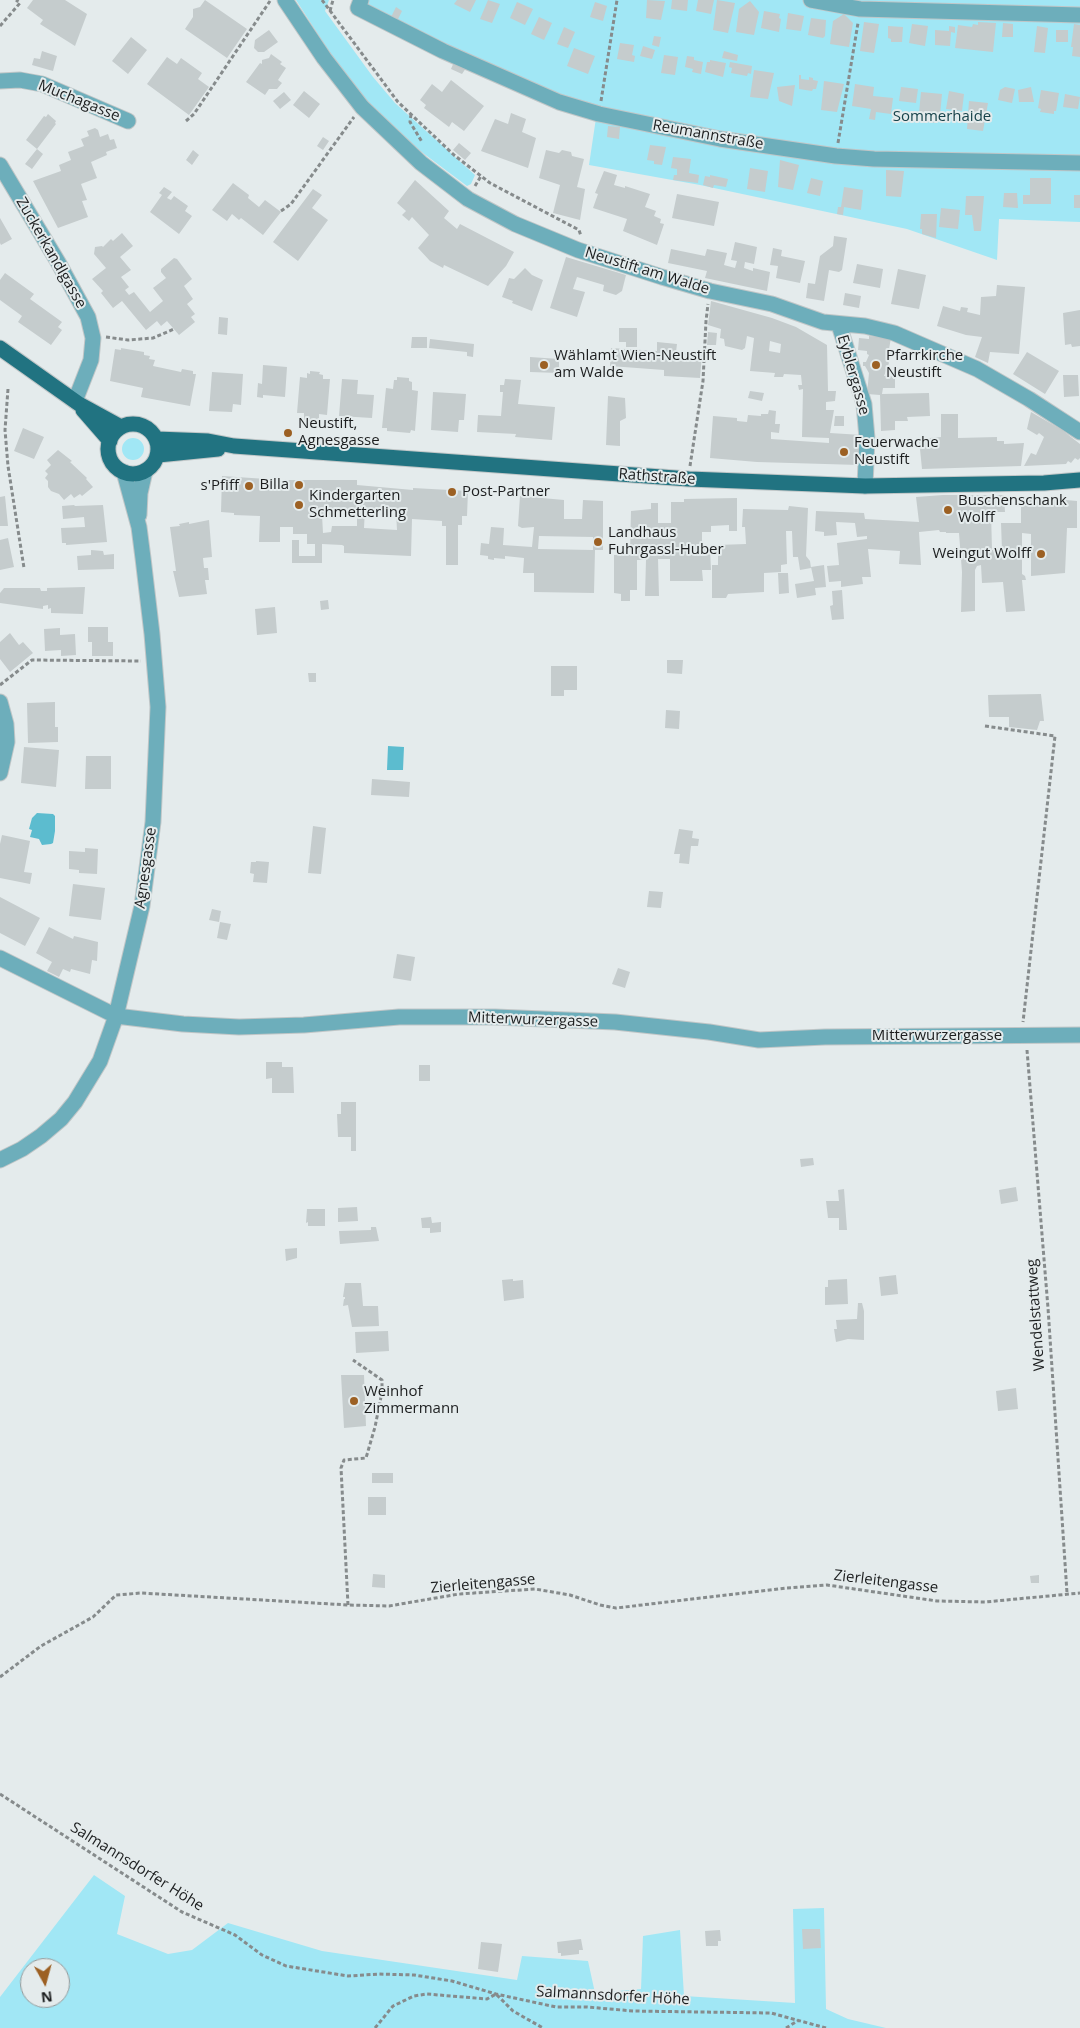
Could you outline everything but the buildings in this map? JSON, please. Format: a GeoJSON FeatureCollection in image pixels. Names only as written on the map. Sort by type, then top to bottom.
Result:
{"type":"FeatureCollection","features":[{"type":"Feature","properties":{"kind":"main road"},"geometry":{"type":"LineString","coordinates":[[0,348],[77,403],[121,427]]}},
{"type":"Feature","properties":{"kind":"main road"},"geometry":{"type":"LineString","coordinates":[[77,403],[110,441]]}},
{"type":"Feature","properties":{"kind":"main road"},"geometry":{"type":"LineString","coordinates":[[131,424],[141,426],[150,430],[156,439],[158,455],[153,465],[145,471],[134,474],[124,472],[116,467],[111,459],[110,441],[114,433],[121,427],[131,424]]}},
{"type":"Feature","properties":{"kind":"main road","name":"Rathstraße"},"geometry":{"type":"LineString","coordinates":[[156,439],[201,440],[234,446],[689,479],[865,486],[1044,483],[1080,480]]}},
{"type":"Feature","properties":{"kind":"main road","name":"Rathstraße"},"geometry":{"type":"LineString","coordinates":[[158,455],[234,446]]}},
{"type":"Feature","properties":{"kind":"street","name":"Neustift am Walde"},"geometry":{"type":"LineString","coordinates":[[285,0],[324,58],[362,107],[421,163],[468,200],[515,224],[578,250],[710,291],[772,304],[823,322],[864,326],[894,333],[977,369],[1029,399],[1080,432]]}},
{"type":"Feature","properties":{"kind":"street"},"geometry":{"type":"LineString","coordinates":[[812,0],[860,9],[1080,15]]}},
{"type":"Feature","properties":{"kind":"street","name":"Reumannstraße"},"geometry":{"type":"LineString","coordinates":[[360,4],[443,51],[559,102],[599,114],[720,139],[836,156],[874,159],[1080,163]]}},
{"type":"Feature","properties":{"kind":"street","name":"Muchagasse"},"geometry":{"type":"LineString","coordinates":[[0,81],[20,80],[42,84],[128,121]]}},
{"type":"Feature","properties":{"kind":"street","name":"Zuckerkandlgasse"},"geometry":{"type":"LineString","coordinates":[[0,165],[63,270],[88,317],[93,338],[91,360],[77,403]]}},
{"type":"Feature","properties":{"kind":"street","name":"Eyblergasse"},"geometry":{"type":"LineString","coordinates":[[839,325],[865,413],[867,438],[865,486]]}},
{"type":"Feature","properties":{"kind":"street","name":"Agnesgasse"},"geometry":{"type":"LineString","coordinates":[[0,1160],[22,1149],[41,1136],[60,1119],[75,1102],[100,1061],[116,1016],[142,906],[153,822],[158,736],[154,662],[139,527],[140,493],[145,471]]}},
{"type":"Feature","properties":{"kind":"street","name":"Agnesgasse"},"geometry":{"type":"LineString","coordinates":[[124,472],[139,527]]}},
{"type":"Feature","properties":{"kind":"street"},"geometry":{"type":"LineString","coordinates":[[0,702],[6,724],[7,742],[0,773]]}},
{"type":"Feature","properties":{"kind":"street","name":"Mitterwurzergasse"},"geometry":{"type":"LineString","coordinates":[[0,958],[116,1016],[183,1024],[239,1026],[333,1023],[399,1018],[505,1018],[615,1022],[709,1032],[759,1040],[825,1037],[1080,1035]]}},
{"type":"Feature","properties":{"kind":"path"},"geometry":{"type":"LineString","coordinates":[[0,26],[20,3],[16,0]]}},
{"type":"Feature","properties":{"kind":"path"},"geometry":{"type":"LineString","coordinates":[[186,121],[194,114],[271,0]]}},
{"type":"Feature","properties":{"kind":"path"},"geometry":{"type":"LineString","coordinates":[[322,0],[373,71],[398,102],[454,155],[490,183],[579,230]]}},
{"type":"Feature","properties":{"kind":"path"},"geometry":{"type":"LineString","coordinates":[[330,10],[333,0]]}},
{"type":"Feature","properties":{"kind":"path"},"geometry":{"type":"LineString","coordinates":[[599,114],[617,0]]}},
{"type":"Feature","properties":{"kind":"path"},"geometry":{"type":"LineString","coordinates":[[836,156],[860,9]]}},
{"type":"Feature","properties":{"kind":"path"},"geometry":{"type":"LineString","coordinates":[[281,211],[291,204],[362,107]]}},
{"type":"Feature","properties":{"kind":"path"},"geometry":{"type":"LineString","coordinates":[[410,122],[411,114]]}},
{"type":"Feature","properties":{"kind":"path"},"geometry":{"type":"LineString","coordinates":[[689,479],[703,381],[706,321],[710,291]]}},
{"type":"Feature","properties":{"kind":"path"},"geometry":{"type":"LineString","coordinates":[[93,338],[108,336],[128,340],[153,338],[174,329]]}},
{"type":"Feature","properties":{"kind":"path"},"geometry":{"type":"LineString","coordinates":[[8,389],[5,430],[8,466],[24,568]]}},
{"type":"Feature","properties":{"kind":"path"},"geometry":{"type":"LineString","coordinates":[[0,685],[32,660],[154,662]]}},
{"type":"Feature","properties":{"kind":"path","name":"Wendelstattweg"},"geometry":{"type":"LineString","coordinates":[[986,726],[1055,736],[1022,1017],[1026,1036],[1048,1308],[1067,1593]]}},
{"type":"Feature","properties":{"kind":"path"},"geometry":{"type":"LineString","coordinates":[[348,1605],[341,1468],[344,1460],[366,1458],[382,1392],[382,1380],[352,1360]]}},
{"type":"Feature","properties":{"kind":"path","name":"Zierleitengasse"},"geometry":{"type":"LineString","coordinates":[[0,1677],[41,1646],[93,1617],[116,1595],[141,1593],[388,1606],[459,1594],[535,1589],[570,1595],[616,1608],[827,1585],[937,1601],[985,1602],[1080,1593]]}},
{"type":"Feature","properties":{"kind":"path","name":"Salmannsdorfer Höhe"},"geometry":{"type":"LineString","coordinates":[[0,1794],[182,1912],[235,1935],[262,1955],[286,1966],[348,1976],[379,1974],[414,1975],[452,1981],[496,1994],[556,2007],[633,2012],[771,2013],[826,2028]]}},
{"type":"Feature","properties":{"kind":"path"},"geometry":{"type":"LineString","coordinates":[[375,2028],[393,2006],[414,1996],[427,1994],[487,1999],[496,1994],[513,2011],[543,2028]]}},
{"type":"Feature","properties":{"kind":"path"},"geometry":{"type":"LineString","coordinates":[[786,2028],[799,2020]]}},
{"type":"Feature","properties":{"kind":"green space"},"geometry":{"type":"Polygon","coordinates":[[[296,0],[329,0],[325,11],[373,77],[395,103],[475,175],[471,184],[467,186],[419,150],[360,94],[330,53],[296,0]]]}},
{"type":"Feature","properties":{"kind":"green space","name":"Sommerhaide"},"geometry":{"type":"Polygon","coordinates":[[[354,0],[1080,0],[1080,222],[999,219],[997,260],[907,229],[700,185],[589,165],[596,118],[431,51],[350,10],[354,0]]]}},
{"type":"Feature","properties":{"kind":"green space"},"geometry":{"type":"Polygon","coordinates":[[[133,438],[141,441],[144,449],[141,457],[133,460],[125,457],[122,449],[125,441],[133,438]]]}},
{"type":"Feature","properties":{"kind":"green space"},"geometry":{"type":"Polygon","coordinates":[[[94,1875],[125,1896],[117,1934],[168,1954],[192,1950],[228,1923],[322,1951],[517,1980],[522,1956],[588,1961],[595,1993],[641,1989],[643,1936],[680,1930],[684,1996],[795,2003],[793,1909],[824,1908],[826,2009],[848,2019],[886,2028],[0,2028],[0,1997],[20,1971],[20,2008],[70,2008],[70,1958],[30,1958],[94,1875]]]}},
{"type":"Feature","properties":{"kind":"shaded area"},"geometry":{"type":"Polygon","coordinates":[[[388,746],[404,747],[403,770],[387,770],[388,746]]]}},
{"type":"Feature","properties":{"kind":"shaded area"},"geometry":{"type":"Polygon","coordinates":[[[37,813],[53,814],[55,816],[55,831],[53,843],[51,844],[42,845],[39,839],[30,837],[32,830],[29,829],[32,818],[37,813]]]}},
{"type":"Feature","properties":{"kind":"place","name":"Wählamt Wien-Neustift am Walde"},"geometry":{"type":"Point","coordinates":[544,365]}},
{"type":"Feature","properties":{"kind":"place","name":"Pfarrkirche Neustift"},"geometry":{"type":"Point","coordinates":[876,365]}},
{"type":"Feature","properties":{"kind":"place","name":"Neustift, Agnesgasse"},"geometry":{"type":"Point","coordinates":[288,433]}},
{"type":"Feature","properties":{"kind":"place","name":"Feuerwache Neustift"},"geometry":{"type":"Point","coordinates":[844,452]}},
{"type":"Feature","properties":{"kind":"place","name":"Billa"},"geometry":{"type":"Point","coordinates":[299,485]}},
{"type":"Feature","properties":{"kind":"place","name":"s'Pfiff"},"geometry":{"type":"Point","coordinates":[249,486]}},
{"type":"Feature","properties":{"kind":"place","name":"Post-Partner"},"geometry":{"type":"Point","coordinates":[452,492]}},
{"type":"Feature","properties":{"kind":"place","name":"Kindergarten Schmetterling"},"geometry":{"type":"Point","coordinates":[299,505]}},
{"type":"Feature","properties":{"kind":"place","name":"Buschenschank Wolff"},"geometry":{"type":"Point","coordinates":[948,510]}},
{"type":"Feature","properties":{"kind":"place","name":"Landhaus Fuhrgassl-Huber"},"geometry":{"type":"Point","coordinates":[598,542]}},
{"type":"Feature","properties":{"kind":"place","name":"Weingut Wolff"},"geometry":{"type":"Point","coordinates":[1041,554]}},
{"type":"Feature","properties":{"kind":"place","name":"Weinhof Zimmermann"},"geometry":{"type":"Point","coordinates":[354,1401]}}]}
